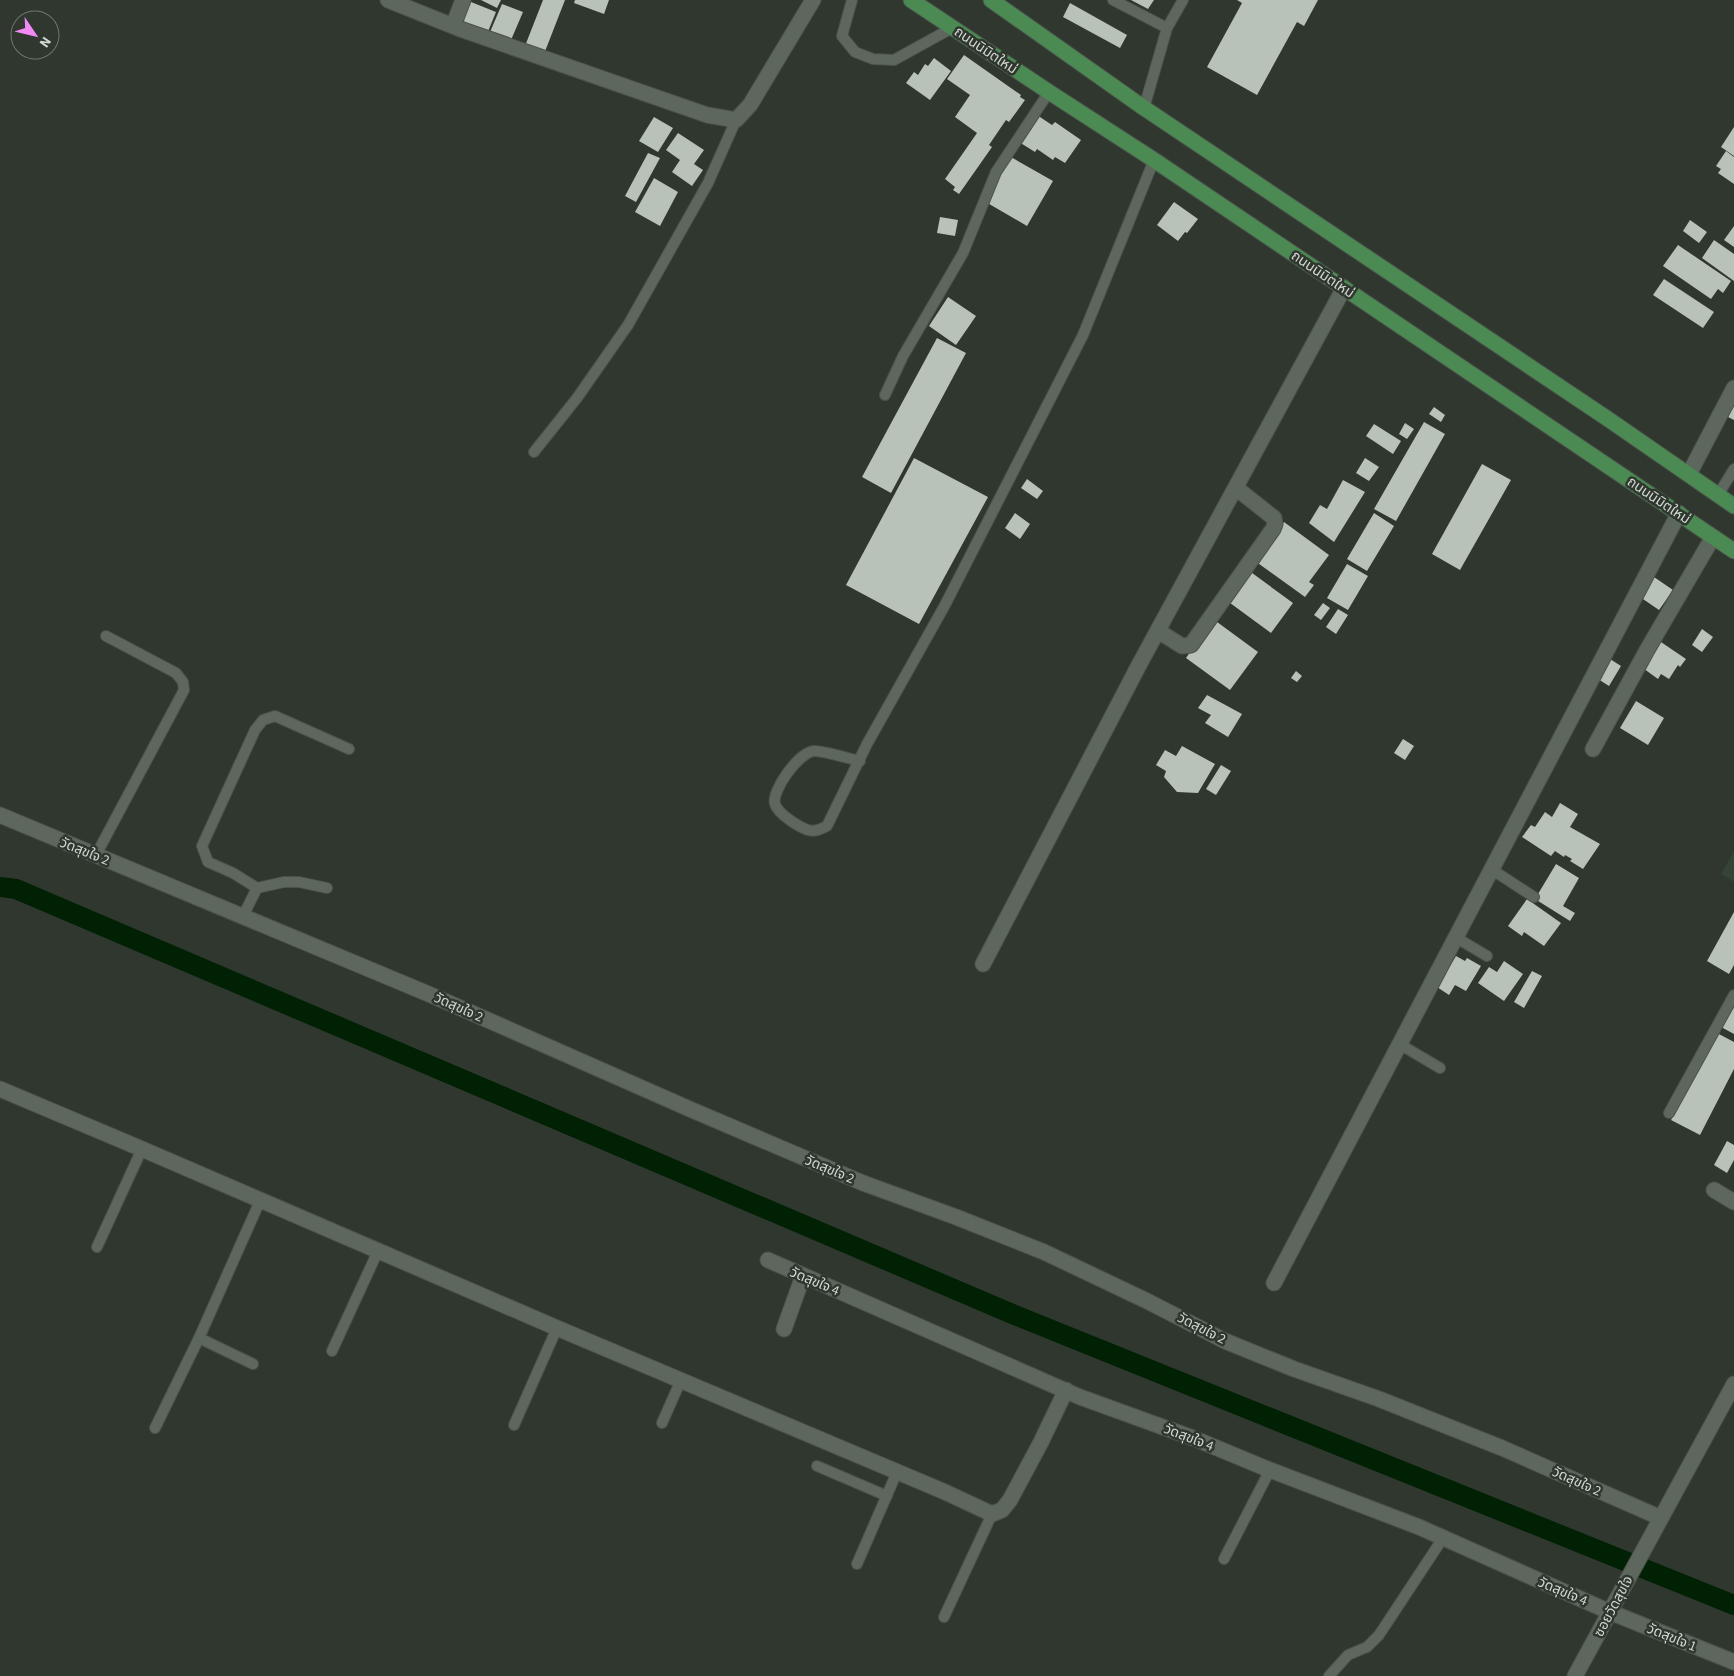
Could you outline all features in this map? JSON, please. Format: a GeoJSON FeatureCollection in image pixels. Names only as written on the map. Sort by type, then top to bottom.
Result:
{"type":"FeatureCollection","features":[{"type":"Feature","properties":{"kind":"main road","name":"ถนนนิมิตใหม่"},"geometry":{"type":"LineString","coordinates":[[911,0],[1154,160],[1734,551]]}},
{"type":"Feature","properties":{"kind":"main road"},"geometry":{"type":"LineString","coordinates":[[992,0],[1144,108],[1734,506]]}},
{"type":"Feature","properties":{"kind":"street"},"geometry":{"type":"LineString","coordinates":[[388,0],[453,26],[707,115],[736,120],[750,105],[813,0]]}},
{"type":"Feature","properties":{"kind":"street"},"geometry":{"type":"LineString","coordinates":[[453,26],[463,0]]}},
{"type":"Feature","properties":{"kind":"street"},"geometry":{"type":"LineString","coordinates":[[982,964],[1158,631],[1344,288]]}},
{"type":"Feature","properties":{"kind":"street"},"geometry":{"type":"LineString","coordinates":[[1689,474],[1734,388]]}},
{"type":"Feature","properties":{"kind":"street"},"geometry":{"type":"LineString","coordinates":[[1158,631],[1182,646],[1190,645],[1274,529],[1274,518],[1236,488]]}},
{"type":"Feature","properties":{"kind":"street"},"geometry":{"type":"LineString","coordinates":[[1274,1283],[1679,514]]}},
{"type":"Feature","properties":{"kind":"street"},"geometry":{"type":"LineString","coordinates":[[1593,749],[1646,650],[1713,536]]}},
{"type":"Feature","properties":{"kind":"street","name":"วัดสุขใจ 2"},"geometry":{"type":"LineString","coordinates":[[0,815],[431,995],[692,1110],[864,1183],[1044,1252],[1148,1300],[1225,1341],[1294,1369],[1380,1399],[1502,1448],[1661,1518]]}},
{"type":"Feature","properties":{"kind":"street"},"geometry":{"type":"LineString","coordinates":[[0,1089],[992,1514],[1002,1510],[1010,1500],[1066,1390]]}},
{"type":"Feature","properties":{"kind":"street"},"geometry":{"type":"LineString","coordinates":[[1714,1190],[1734,1202]]}},
{"type":"Feature","properties":{"kind":"street","name":"วัดสุขใจ 4"},"geometry":{"type":"LineString","coordinates":[[768,1260],[1066,1390],[1419,1527],[1610,1612]]}},
{"type":"Feature","properties":{"kind":"street"},"geometry":{"type":"LineString","coordinates":[[784,1329],[803,1276]]}},
{"type":"Feature","properties":{"kind":"street"},"geometry":{"type":"LineString","coordinates":[[1661,1518],[1734,1384]]}},
{"type":"Feature","properties":{"kind":"street","name":"ซอยวัดสุขใจ"},"geometry":{"type":"LineString","coordinates":[[1575,1676],[1661,1518]]}},
{"type":"Feature","properties":{"kind":"street","name":"วัดสุขใจ 1"},"geometry":{"type":"LineString","coordinates":[[1610,1612],[1734,1662]]}},
{"type":"Feature","properties":{"kind":"lane"},"geometry":{"type":"LineString","coordinates":[[852,0],[842,36],[855,52],[873,59],[894,60],[952,28]]}},
{"type":"Feature","properties":{"kind":"lane"},"geometry":{"type":"LineString","coordinates":[[1113,0],[1167,28]]}},
{"type":"Feature","properties":{"kind":"lane"},"geometry":{"type":"LineString","coordinates":[[1144,108],[1167,28],[1183,0]]}},
{"type":"Feature","properties":{"kind":"lane"},"geometry":{"type":"LineString","coordinates":[[885,395],[902,356],[963,253],[996,172],[1048,92]]}},
{"type":"Feature","properties":{"kind":"lane"},"geometry":{"type":"LineString","coordinates":[[534,452],[577,398],[628,325],[708,183],[736,120]]}},
{"type":"Feature","properties":{"kind":"lane"},"geometry":{"type":"LineString","coordinates":[[860,761],[814,751],[804,754],[795,763],[774,794],[775,805],[782,815],[809,830],[819,830],[827,826],[860,761],[867,744],[945,605],[1083,335],[1154,160]]}},
{"type":"Feature","properties":{"kind":"lane"},"geometry":{"type":"LineString","coordinates":[[1718,495],[1734,468]]}},
{"type":"Feature","properties":{"kind":"lane"},"geometry":{"type":"LineString","coordinates":[[96,855],[184,690],[183,682],[176,673],[106,636]]}},
{"type":"Feature","properties":{"kind":"lane"},"geometry":{"type":"LineString","coordinates":[[327,888],[299,882],[284,882],[257,888],[232,872],[208,862],[202,846],[255,730],[263,720],[275,716],[349,750]]}},
{"type":"Feature","properties":{"kind":"lane"},"geometry":{"type":"LineString","coordinates":[[1491,869],[1534,897]]}},
{"type":"Feature","properties":{"kind":"lane"},"geometry":{"type":"LineString","coordinates":[[243,916],[257,888]]}},
{"type":"Feature","properties":{"kind":"lane"},"geometry":{"type":"LineString","coordinates":[[1455,937],[1487,956]]}},
{"type":"Feature","properties":{"kind":"lane"},"geometry":{"type":"LineString","coordinates":[[1669,1113],[1734,995]]}},
{"type":"Feature","properties":{"kind":"lane"},"geometry":{"type":"LineString","coordinates":[[1401,1045],[1440,1068]]}},
{"type":"Feature","properties":{"kind":"lane"},"geometry":{"type":"LineString","coordinates":[[97,1247],[142,1149]]}},
{"type":"Feature","properties":{"kind":"lane"},"geometry":{"type":"LineString","coordinates":[[155,1428],[199,1338],[260,1201]]}},
{"type":"Feature","properties":{"kind":"lane"},"geometry":{"type":"LineString","coordinates":[[332,1351],[378,1251]]}},
{"type":"Feature","properties":{"kind":"lane"},"geometry":{"type":"LineString","coordinates":[[514,1425],[557,1328]]}},
{"type":"Feature","properties":{"kind":"lane"},"geometry":{"type":"LineString","coordinates":[[199,1338],[253,1364]]}},
{"type":"Feature","properties":{"kind":"lane"},"geometry":{"type":"LineString","coordinates":[[662,1423],[681,1380]]}},
{"type":"Feature","properties":{"kind":"lane"},"geometry":{"type":"LineString","coordinates":[[817,1466],[886,1496]]}},
{"type":"Feature","properties":{"kind":"lane"},"geometry":{"type":"LineString","coordinates":[[1224,1559],[1270,1470]]}},
{"type":"Feature","properties":{"kind":"lane"},"geometry":{"type":"LineString","coordinates":[[857,1564],[897,1472]]}},
{"type":"Feature","properties":{"kind":"lane"},"geometry":{"type":"LineString","coordinates":[[944,1617],[992,1514]]}},
{"type":"Feature","properties":{"kind":"lane"},"geometry":{"type":"LineString","coordinates":[[1328,1676],[1348,1655],[1367,1647],[1380,1635],[1443,1538]]}},
{"type":"Feature","properties":{"kind":"shaded area"},"geometry":{"type":"Polygon","coordinates":[[[1734,851],[1734,882],[1721,874],[1734,851]]]}},
{"type":"Feature","properties":{"kind":"building"},"geometry":{"type":"Polygon","coordinates":[[[466,0],[496,12],[487,34],[457,22],[466,0]]]}},
{"type":"Feature","properties":{"kind":"building"},"geometry":{"type":"Polygon","coordinates":[[[481,0],[501,0],[497,8],[481,0]]]}},
{"type":"Feature","properties":{"kind":"building"},"geometry":{"type":"Polygon","coordinates":[[[543,0],[565,0],[544,54],[525,46],[543,0]]]}},
{"type":"Feature","properties":{"kind":"building"},"geometry":{"type":"Polygon","coordinates":[[[575,0],[609,0],[604,14],[574,3],[575,0]]]}},
{"type":"Feature","properties":{"kind":"building"},"geometry":{"type":"Polygon","coordinates":[[[1131,0],[1154,0],[1148,9],[1131,0]]]}},
{"type":"Feature","properties":{"kind":"building"},"geometry":{"type":"Polygon","coordinates":[[[1237,0],[1318,0],[1304,26],[1297,22],[1257,95],[1207,67],[1242,3],[1237,0]]]}},
{"type":"Feature","properties":{"kind":"building"},"geometry":{"type":"Polygon","coordinates":[[[1070,3],[1127,35],[1120,48],[1063,17],[1070,3]]]}},
{"type":"Feature","properties":{"kind":"building"},"geometry":{"type":"Polygon","coordinates":[[[502,4],[523,12],[511,40],[490,32],[502,4]]]}},
{"type":"Feature","properties":{"kind":"building"},"geometry":{"type":"Polygon","coordinates":[[[964,55],[1021,95],[1020,97],[1025,100],[1009,122],[1006,120],[989,145],[992,147],[959,194],[953,190],[955,187],[945,179],[977,133],[955,117],[970,95],[947,79],[964,55]]]}},
{"type":"Feature","properties":{"kind":"building"},"geometry":{"type":"Polygon","coordinates":[[[934,58],[951,71],[930,100],[906,83],[914,72],[918,75],[925,64],[928,66],[934,58]]]}},
{"type":"Feature","properties":{"kind":"building"},"geometry":{"type":"Polygon","coordinates":[[[1037,115],[1052,125],[1055,122],[1081,140],[1065,163],[1055,157],[1053,160],[1037,149],[1035,152],[1019,142],[1037,115]]]}},
{"type":"Feature","properties":{"kind":"building"},"geometry":{"type":"Polygon","coordinates":[[[654,117],[673,128],[658,152],[639,141],[654,117]]]}},
{"type":"Feature","properties":{"kind":"building"},"geometry":{"type":"Polygon","coordinates":[[[1734,127],[1734,156],[1721,147],[1734,127]]]}},
{"type":"Feature","properties":{"kind":"building"},"geometry":{"type":"Polygon","coordinates":[[[678,133],[704,150],[694,164],[703,170],[692,186],[672,172],[680,160],[666,150],[678,133]]]}},
{"type":"Feature","properties":{"kind":"building"},"geometry":{"type":"Polygon","coordinates":[[[1726,151],[1734,157],[1734,184],[1718,173],[1721,169],[1716,166],[1726,151]]]}},
{"type":"Feature","properties":{"kind":"building"},"geometry":{"type":"Polygon","coordinates":[[[648,153],[660,158],[636,202],[625,196],[648,153]]]}},
{"type":"Feature","properties":{"kind":"building"},"geometry":{"type":"Polygon","coordinates":[[[1009,156],[1053,181],[1027,226],[984,201],[1009,156]]]}},
{"type":"Feature","properties":{"kind":"building"},"geometry":{"type":"Polygon","coordinates":[[[654,178],[678,192],[660,226],[635,212],[654,178]]]}},
{"type":"Feature","properties":{"kind":"building"},"geometry":{"type":"Polygon","coordinates":[[[1174,202],[1198,219],[1178,241],[1157,225],[1174,202]]]}},
{"type":"Feature","properties":{"kind":"building"},"geometry":{"type":"Polygon","coordinates":[[[940,217],[958,220],[955,236],[937,233],[940,217]]]}},
{"type":"Feature","properties":{"kind":"building"},"geometry":{"type":"Polygon","coordinates":[[[1690,220],[1707,232],[1699,243],[1683,231],[1690,220]]]}},
{"type":"Feature","properties":{"kind":"building"},"geometry":{"type":"Polygon","coordinates":[[[1734,226],[1734,247],[1724,240],[1734,226]]]}},
{"type":"Feature","properties":{"kind":"building"},"geometry":{"type":"Polygon","coordinates":[[[1714,240],[1734,254],[1734,281],[1702,258],[1714,240]]]}},
{"type":"Feature","properties":{"kind":"building"},"geometry":{"type":"Polygon","coordinates":[[[1678,245],[1731,281],[1723,293],[1718,289],[1711,299],[1663,266],[1678,245]]]}},
{"type":"Feature","properties":{"kind":"building"},"geometry":{"type":"Polygon","coordinates":[[[1664,279],[1714,312],[1703,328],[1653,295],[1664,279]]]}},
{"type":"Feature","properties":{"kind":"building"},"geometry":{"type":"Polygon","coordinates":[[[948,297],[976,316],[956,345],[929,326],[948,297]]]}},
{"type":"Feature","properties":{"kind":"building"},"geometry":{"type":"Polygon","coordinates":[[[937,338],[966,353],[891,493],[862,477],[937,338]]]}},
{"type":"Feature","properties":{"kind":"building"},"geometry":{"type":"Polygon","coordinates":[[[1734,406],[1734,420],[1728,417],[1734,406]]]}},
{"type":"Feature","properties":{"kind":"building"},"geometry":{"type":"Polygon","coordinates":[[[1434,407],[1445,415],[1441,422],[1429,414],[1434,407]]]}},
{"type":"Feature","properties":{"kind":"building"},"geometry":{"type":"Polygon","coordinates":[[[1424,422],[1445,434],[1396,521],[1374,509],[1424,422]]]}},
{"type":"Feature","properties":{"kind":"building"},"geometry":{"type":"Polygon","coordinates":[[[1405,423],[1414,429],[1407,439],[1399,434],[1405,423]]]}},
{"type":"Feature","properties":{"kind":"building"},"geometry":{"type":"Polygon","coordinates":[[[1374,424],[1401,441],[1393,454],[1366,436],[1374,424]]]}},
{"type":"Feature","properties":{"kind":"building"},"geometry":{"type":"Polygon","coordinates":[[[914,458],[988,497],[919,624],[846,585],[914,458]]]}},
{"type":"Feature","properties":{"kind":"building"},"geometry":{"type":"Polygon","coordinates":[[[1365,458],[1379,467],[1369,481],[1356,473],[1365,458]]]}},
{"type":"Feature","properties":{"kind":"building"},"geometry":{"type":"Polygon","coordinates":[[[1482,464],[1511,480],[1460,570],[1432,554],[1482,464]]]}},
{"type":"Feature","properties":{"kind":"building"},"geometry":{"type":"Polygon","coordinates":[[[1027,479],[1043,491],[1037,499],[1021,488],[1027,479]]]}},
{"type":"Feature","properties":{"kind":"building"},"geometry":{"type":"Polygon","coordinates":[[[1343,480],[1365,492],[1334,542],[1309,523],[1320,505],[1327,509],[1343,480]]]}},
{"type":"Feature","properties":{"kind":"building"},"geometry":{"type":"Polygon","coordinates":[[[1015,513],[1030,524],[1020,539],[1005,528],[1015,513]]]}},
{"type":"Feature","properties":{"kind":"building"},"geometry":{"type":"Polygon","coordinates":[[[1374,513],[1394,526],[1367,571],[1347,559],[1374,513]]]}},
{"type":"Feature","properties":{"kind":"building"},"geometry":{"type":"Polygon","coordinates":[[[1284,522],[1329,555],[1309,582],[1314,585],[1305,597],[1255,561],[1284,522]]]}},
{"type":"Feature","properties":{"kind":"building"},"geometry":{"type":"Polygon","coordinates":[[[1347,564],[1368,576],[1348,610],[1327,598],[1347,564]]]}},
{"type":"Feature","properties":{"kind":"building"},"geometry":{"type":"Polygon","coordinates":[[[1248,570],[1293,603],[1271,633],[1226,600],[1248,570]]]}},
{"type":"Feature","properties":{"kind":"building"},"geometry":{"type":"Polygon","coordinates":[[[1654,577],[1673,590],[1659,610],[1640,597],[1654,577]]]}},
{"type":"Feature","properties":{"kind":"building"},"geometry":{"type":"Polygon","coordinates":[[[1323,603],[1330,608],[1321,620],[1314,615],[1323,603]]]}},
{"type":"Feature","properties":{"kind":"building"},"geometry":{"type":"Polygon","coordinates":[[[1338,609],[1348,615],[1336,634],[1326,627],[1338,609]]]}},
{"type":"Feature","properties":{"kind":"building"},"geometry":{"type":"Polygon","coordinates":[[[1213,619],[1258,652],[1230,690],[1186,658],[1213,619]]]}},
{"type":"Feature","properties":{"kind":"building"},"geometry":{"type":"Polygon","coordinates":[[[1702,629],[1713,637],[1702,652],[1692,645],[1702,629]]]}},
{"type":"Feature","properties":{"kind":"building"},"geometry":{"type":"Polygon","coordinates":[[[1658,640],[1686,659],[1680,667],[1678,665],[1669,679],[1661,674],[1658,679],[1640,666],[1658,640]]]}},
{"type":"Feature","properties":{"kind":"building"},"geometry":{"type":"Polygon","coordinates":[[[1610,659],[1621,666],[1609,686],[1598,679],[1610,659]]]}},
{"type":"Feature","properties":{"kind":"building"},"geometry":{"type":"Polygon","coordinates":[[[1296,671],[1302,676],[1297,682],[1291,678],[1296,671]]]}},
{"type":"Feature","properties":{"kind":"building"},"geometry":{"type":"Polygon","coordinates":[[[1207,695],[1242,714],[1228,737],[1205,723],[1211,715],[1198,708],[1207,695]]]}},
{"type":"Feature","properties":{"kind":"building"},"geometry":{"type":"Polygon","coordinates":[[[1636,701],[1664,718],[1648,745],[1620,728],[1636,701]]]}},
{"type":"Feature","properties":{"kind":"building"},"geometry":{"type":"Polygon","coordinates":[[[1403,739],[1414,746],[1405,760],[1394,753],[1403,739]]]}},
{"type":"Feature","properties":{"kind":"building"},"geometry":{"type":"Polygon","coordinates":[[[1182,746],[1215,764],[1198,793],[1177,792],[1164,777],[1166,771],[1156,765],[1165,750],[1176,756],[1182,746]]]}},
{"type":"Feature","properties":{"kind":"building"},"geometry":{"type":"Polygon","coordinates":[[[1221,765],[1231,771],[1216,795],[1206,789],[1221,765]]]}},
{"type":"Feature","properties":{"kind":"building"},"geometry":{"type":"Polygon","coordinates":[[[1560,803],[1578,814],[1570,827],[1600,844],[1583,869],[1570,861],[1572,859],[1565,855],[1564,857],[1555,851],[1551,856],[1522,837],[1531,825],[1535,827],[1545,812],[1552,817],[1560,803]]]}},
{"type":"Feature","properties":{"kind":"building"},"geometry":{"type":"Polygon","coordinates":[[[1556,864],[1579,878],[1563,906],[1575,913],[1570,921],[1535,899],[1556,864]]]}},
{"type":"Feature","properties":{"kind":"building"},"geometry":{"type":"Polygon","coordinates":[[[1527,899],[1561,923],[1544,946],[1524,932],[1522,936],[1508,926],[1527,899]]]}},
{"type":"Feature","properties":{"kind":"building"},"geometry":{"type":"Polygon","coordinates":[[[1734,912],[1734,965],[1729,974],[1707,961],[1734,912]]]}},
{"type":"Feature","properties":{"kind":"building"},"geometry":{"type":"Polygon","coordinates":[[[1456,956],[1465,961],[1467,958],[1481,966],[1466,991],[1455,985],[1449,995],[1437,987],[1456,956]]]}},
{"type":"Feature","properties":{"kind":"building"},"geometry":{"type":"Polygon","coordinates":[[[1504,961],[1523,974],[1504,1001],[1478,983],[1489,967],[1497,972],[1504,961]]]}},
{"type":"Feature","properties":{"kind":"building"},"geometry":{"type":"Polygon","coordinates":[[[1532,971],[1542,976],[1524,1008],[1514,1002],[1532,971]]]}},
{"type":"Feature","properties":{"kind":"building"},"geometry":{"type":"Polygon","coordinates":[[[1734,1003],[1734,1034],[1721,1027],[1734,1003]]]}},
{"type":"Feature","properties":{"kind":"building"},"geometry":{"type":"Polygon","coordinates":[[[1717,1033],[1734,1042],[1734,1069],[1700,1135],[1671,1120],[1717,1033]]]}},
{"type":"Feature","properties":{"kind":"building"},"geometry":{"type":"Polygon","coordinates":[[[1727,1141],[1734,1145],[1734,1160],[1727,1173],[1714,1165],[1727,1141]]]}},
{"type":"Feature","properties":{"kind":"waterway"},"geometry":{"type":"LineString","coordinates":[[0,887],[16,889],[1010,1313],[1734,1605]]}}]}
